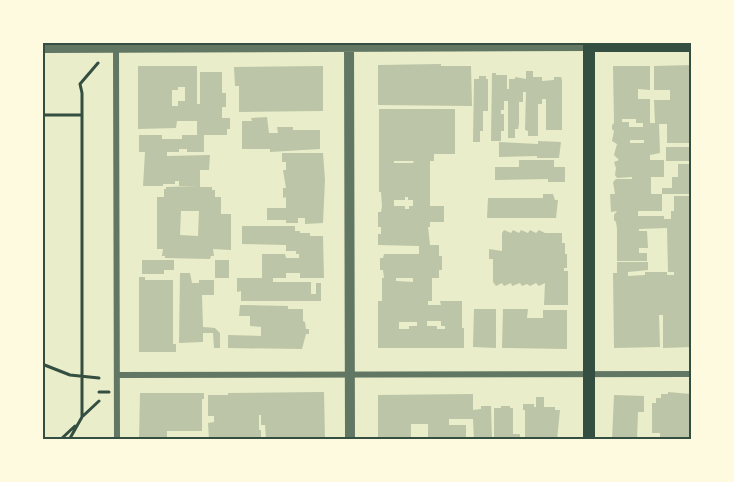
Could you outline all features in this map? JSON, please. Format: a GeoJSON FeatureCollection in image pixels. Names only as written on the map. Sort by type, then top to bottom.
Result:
{"type":"FeatureCollection","features":[{"type":"Feature","properties":{"kind":"main road"},"geometry":{"type":"LineString","coordinates":[[589,440],[589,44],[692,46]]}},
{"type":"Feature","properties":{"kind":"street"},"geometry":{"type":"LineString","coordinates":[[42,48],[116,44],[589,44]]}},
{"type":"Feature","properties":{"kind":"street"},"geometry":{"type":"LineString","coordinates":[[116,44],[117,440]]}},
{"type":"Feature","properties":{"kind":"street"},"geometry":{"type":"LineString","coordinates":[[349,44],[350,440]]}},
{"type":"Feature","properties":{"kind":"street"},"geometry":{"type":"LineString","coordinates":[[117,375],[692,374]]}},
{"type":"Feature","properties":{"kind":"path"},"geometry":{"type":"LineString","coordinates":[[69,440],[82,417],[82,115],[80,84],[98,63]]}},
{"type":"Feature","properties":{"kind":"path"},"geometry":{"type":"LineString","coordinates":[[42,115],[82,115]]}},
{"type":"Feature","properties":{"kind":"path"},"geometry":{"type":"LineString","coordinates":[[42,364],[82,377],[99,378]]}},
{"type":"Feature","properties":{"kind":"path"},"geometry":{"type":"LineString","coordinates":[[60,440],[99,401]]}},
{"type":"Feature","properties":{"kind":"building"},"geometry":{"type":"Polygon","coordinates":[[[441,64],[441,66],[471,66],[472,106],[378,105],[378,65],[441,64]]]}},
{"type":"Feature","properties":{"kind":"building"},"geometry":{"type":"Polygon","coordinates":[[[692,65],[692,143],[667,143],[667,124],[659,124],[660,153],[650,155],[650,160],[664,160],[664,177],[651,177],[651,194],[662,194],[662,211],[638,211],[638,216],[664,216],[664,219],[671,219],[671,211],[674,211],[674,196],[692,196],[692,347],[663,348],[663,315],[659,315],[660,347],[614,348],[613,273],[617,273],[617,262],[648,262],[648,270],[628,272],[628,276],[645,275],[645,272],[667,272],[667,275],[674,275],[674,272],[668,272],[667,228],[639,229],[639,231],[647,231],[648,248],[639,248],[639,253],[647,253],[647,261],[617,261],[617,229],[614,215],[617,211],[611,212],[610,194],[615,194],[613,182],[616,179],[632,179],[632,177],[617,178],[615,175],[614,162],[619,160],[614,155],[617,144],[612,141],[614,131],[612,129],[614,123],[613,66],[650,66],[650,90],[638,89],[638,99],[650,99],[650,123],[655,123],[654,100],[670,100],[670,90],[654,90],[654,66],[692,65]],[[622,119],[622,122],[629,122],[629,127],[643,127],[643,123],[636,123],[636,119],[622,119]],[[630,140],[630,143],[644,143],[644,140],[630,140]]]}},
{"type":"Feature","properties":{"kind":"building"},"geometry":{"type":"Polygon","coordinates":[[[138,66],[197,66],[197,104],[200,104],[200,72],[222,72],[222,93],[226,93],[226,107],[222,107],[222,118],[230,118],[230,129],[227,129],[227,135],[204,135],[204,152],[187,152],[187,149],[179,149],[179,152],[167,152],[167,156],[210,155],[209,170],[200,170],[200,187],[212,187],[212,190],[215,190],[215,197],[221,197],[221,214],[231,214],[231,250],[213,249],[214,256],[210,259],[165,258],[162,256],[163,249],[157,249],[157,197],[164,197],[166,187],[198,186],[179,186],[179,181],[175,181],[175,184],[163,184],[163,186],[143,186],[145,152],[139,152],[139,135],[162,135],[162,139],[182,139],[182,135],[197,135],[197,121],[177,121],[176,128],[138,129],[138,66]],[[178,87],[178,90],[172,90],[172,106],[178,106],[178,101],[185,101],[185,87],[178,87]],[[181,211],[180,235],[198,236],[199,211],[181,211]]]}},
{"type":"Feature","properties":{"kind":"building"},"geometry":{"type":"Polygon","coordinates":[[[323,66],[323,111],[239,112],[239,86],[235,86],[234,67],[323,66]]]}},
{"type":"Feature","properties":{"kind":"building"},"geometry":{"type":"Polygon","coordinates":[[[526,71],[533,71],[533,77],[542,77],[542,81],[561,77],[562,130],[546,130],[546,99],[542,99],[542,104],[538,104],[538,136],[528,136],[528,131],[525,130],[526,92],[523,92],[523,102],[519,102],[519,124],[518,129],[515,129],[515,138],[508,138],[508,101],[504,101],[504,110],[501,110],[501,114],[504,114],[504,131],[501,131],[501,141],[491,141],[492,73],[507,75],[507,89],[509,89],[509,79],[515,79],[515,77],[526,79],[526,71]]]}},
{"type":"Feature","properties":{"kind":"building"},"geometry":{"type":"Polygon","coordinates":[[[479,76],[486,76],[488,79],[488,111],[483,111],[483,131],[480,131],[480,142],[473,142],[474,79],[479,79],[479,76]]]}},
{"type":"Feature","properties":{"kind":"building"},"geometry":{"type":"Polygon","coordinates":[[[379,109],[455,109],[455,154],[434,154],[434,161],[430,161],[430,206],[444,206],[444,222],[430,222],[430,227],[428,227],[430,245],[439,245],[442,270],[439,270],[439,278],[432,278],[432,301],[428,301],[428,305],[441,305],[440,301],[462,301],[464,348],[378,348],[378,301],[382,301],[382,278],[384,278],[383,270],[380,270],[380,258],[383,258],[384,254],[419,254],[419,246],[378,245],[378,234],[381,234],[381,227],[378,227],[378,212],[381,212],[382,206],[381,192],[379,192],[379,109]],[[394,161],[394,163],[413,163],[414,161],[394,161]],[[405,197],[405,200],[394,200],[394,206],[405,206],[405,209],[409,209],[409,206],[413,206],[413,200],[405,197]],[[396,278],[396,281],[413,282],[413,278],[396,278]],[[427,321],[427,326],[437,326],[437,329],[445,329],[445,326],[441,326],[441,321],[427,321]],[[399,322],[399,329],[409,329],[409,326],[417,326],[417,322],[399,322]]]}},
{"type":"Feature","properties":{"kind":"building"},"geometry":{"type":"Polygon","coordinates":[[[267,117],[269,133],[278,133],[277,127],[293,127],[293,130],[320,130],[320,149],[270,152],[270,149],[242,149],[242,121],[267,117]]]}},
{"type":"Feature","properties":{"kind":"building"},"geometry":{"type":"Polygon","coordinates":[[[538,141],[561,142],[559,158],[499,157],[499,142],[538,144],[538,141]]]}},
{"type":"Feature","properties":{"kind":"building"},"geometry":{"type":"Polygon","coordinates":[[[666,147],[692,147],[692,161],[666,161],[666,147]]]}},
{"type":"Feature","properties":{"kind":"building"},"geometry":{"type":"Polygon","coordinates":[[[282,153],[323,153],[325,180],[323,223],[305,224],[305,218],[298,218],[298,223],[286,223],[286,220],[267,220],[267,208],[286,208],[286,197],[283,198],[283,188],[286,188],[283,170],[286,170],[286,162],[282,162],[282,153]]]}},
{"type":"Feature","properties":{"kind":"building"},"geometry":{"type":"Polygon","coordinates":[[[519,160],[554,160],[554,167],[565,167],[565,182],[548,182],[548,179],[495,180],[495,167],[519,167],[519,160]]]}},
{"type":"Feature","properties":{"kind":"building"},"geometry":{"type":"Polygon","coordinates":[[[678,164],[692,164],[692,194],[662,194],[662,188],[672,188],[672,177],[678,177],[678,164]]]}},
{"type":"Feature","properties":{"kind":"building"},"geometry":{"type":"Polygon","coordinates":[[[543,194],[553,194],[555,200],[558,200],[556,218],[487,218],[488,198],[543,198],[543,194]]]}},
{"type":"Feature","properties":{"kind":"building"},"geometry":{"type":"Polygon","coordinates":[[[242,226],[295,226],[295,231],[300,231],[300,233],[323,236],[324,278],[300,278],[300,273],[286,273],[286,278],[273,278],[273,282],[311,282],[311,294],[316,294],[316,283],[321,283],[321,301],[241,301],[241,291],[237,292],[237,278],[262,278],[262,254],[285,254],[286,258],[299,258],[296,251],[286,251],[286,245],[242,244],[242,226]]]}},
{"type":"Feature","properties":{"kind":"building"},"geometry":{"type":"Polygon","coordinates":[[[504,230],[511,233],[513,230],[528,233],[530,230],[536,233],[539,230],[545,233],[562,233],[562,243],[565,243],[565,254],[567,254],[567,268],[564,268],[564,271],[568,271],[568,305],[544,305],[545,283],[539,286],[536,283],[522,286],[520,283],[512,286],[511,283],[504,286],[502,283],[496,286],[493,282],[493,259],[489,259],[489,249],[502,251],[504,230]]]}},
{"type":"Feature","properties":{"kind":"building"},"geometry":{"type":"Polygon","coordinates":[[[142,260],[174,260],[174,270],[164,270],[164,274],[142,274],[142,260]]]}},
{"type":"Feature","properties":{"kind":"building"},"geometry":{"type":"Polygon","coordinates":[[[215,260],[229,260],[229,278],[215,278],[215,260]]]}},
{"type":"Feature","properties":{"kind":"building"},"geometry":{"type":"Polygon","coordinates":[[[180,273],[190,273],[192,283],[199,283],[199,280],[214,280],[214,295],[202,295],[203,327],[215,328],[220,333],[220,348],[214,348],[213,333],[203,333],[203,342],[179,343],[180,273]]]}},
{"type":"Feature","properties":{"kind":"building"},"geometry":{"type":"Polygon","coordinates":[[[139,277],[145,277],[145,280],[173,280],[173,344],[176,344],[176,352],[139,352],[139,277]]]}},
{"type":"Feature","properties":{"kind":"building"},"geometry":{"type":"Polygon","coordinates":[[[240,305],[288,306],[288,309],[303,309],[303,321],[306,329],[309,329],[309,334],[306,334],[302,349],[228,348],[228,335],[261,336],[261,327],[250,326],[250,316],[239,316],[240,305]]]}},
{"type":"Feature","properties":{"kind":"building"},"geometry":{"type":"Polygon","coordinates":[[[474,309],[496,309],[496,348],[473,347],[474,309]]]}},
{"type":"Feature","properties":{"kind":"building"},"geometry":{"type":"Polygon","coordinates":[[[503,309],[528,309],[527,318],[543,318],[543,310],[567,310],[567,349],[502,348],[503,309]]]}},
{"type":"Feature","properties":{"kind":"building"},"geometry":{"type":"Polygon","coordinates":[[[324,392],[325,440],[266,440],[265,425],[261,425],[261,415],[259,415],[261,440],[209,440],[208,423],[214,422],[214,416],[208,416],[208,395],[324,392]]]}},
{"type":"Feature","properties":{"kind":"building"},"geometry":{"type":"Polygon","coordinates":[[[668,392],[691,394],[691,440],[660,440],[660,433],[652,433],[652,403],[656,403],[656,398],[661,398],[661,394],[668,394],[668,392]]]}},
{"type":"Feature","properties":{"kind":"building"},"geometry":{"type":"Polygon","coordinates":[[[140,393],[204,393],[202,431],[167,431],[167,440],[139,440],[140,393]]]}},
{"type":"Feature","properties":{"kind":"building"},"geometry":{"type":"Polygon","coordinates":[[[473,394],[473,410],[481,409],[481,406],[491,406],[492,440],[474,440],[473,419],[449,419],[449,425],[466,425],[466,440],[428,440],[428,424],[411,424],[411,440],[378,440],[378,395],[473,394]]]}},
{"type":"Feature","properties":{"kind":"building"},"geometry":{"type":"Polygon","coordinates":[[[614,395],[644,396],[644,412],[638,412],[637,440],[612,440],[614,395]]]}},
{"type":"Feature","properties":{"kind":"building"},"geometry":{"type":"Polygon","coordinates":[[[536,397],[544,397],[544,407],[555,407],[555,410],[560,410],[557,440],[525,440],[523,404],[534,404],[536,407],[536,397]]]}},
{"type":"Feature","properties":{"kind":"building"},"geometry":{"type":"Polygon","coordinates":[[[501,406],[513,408],[513,434],[520,434],[520,440],[494,440],[494,408],[501,408],[501,406]]]}}]}
